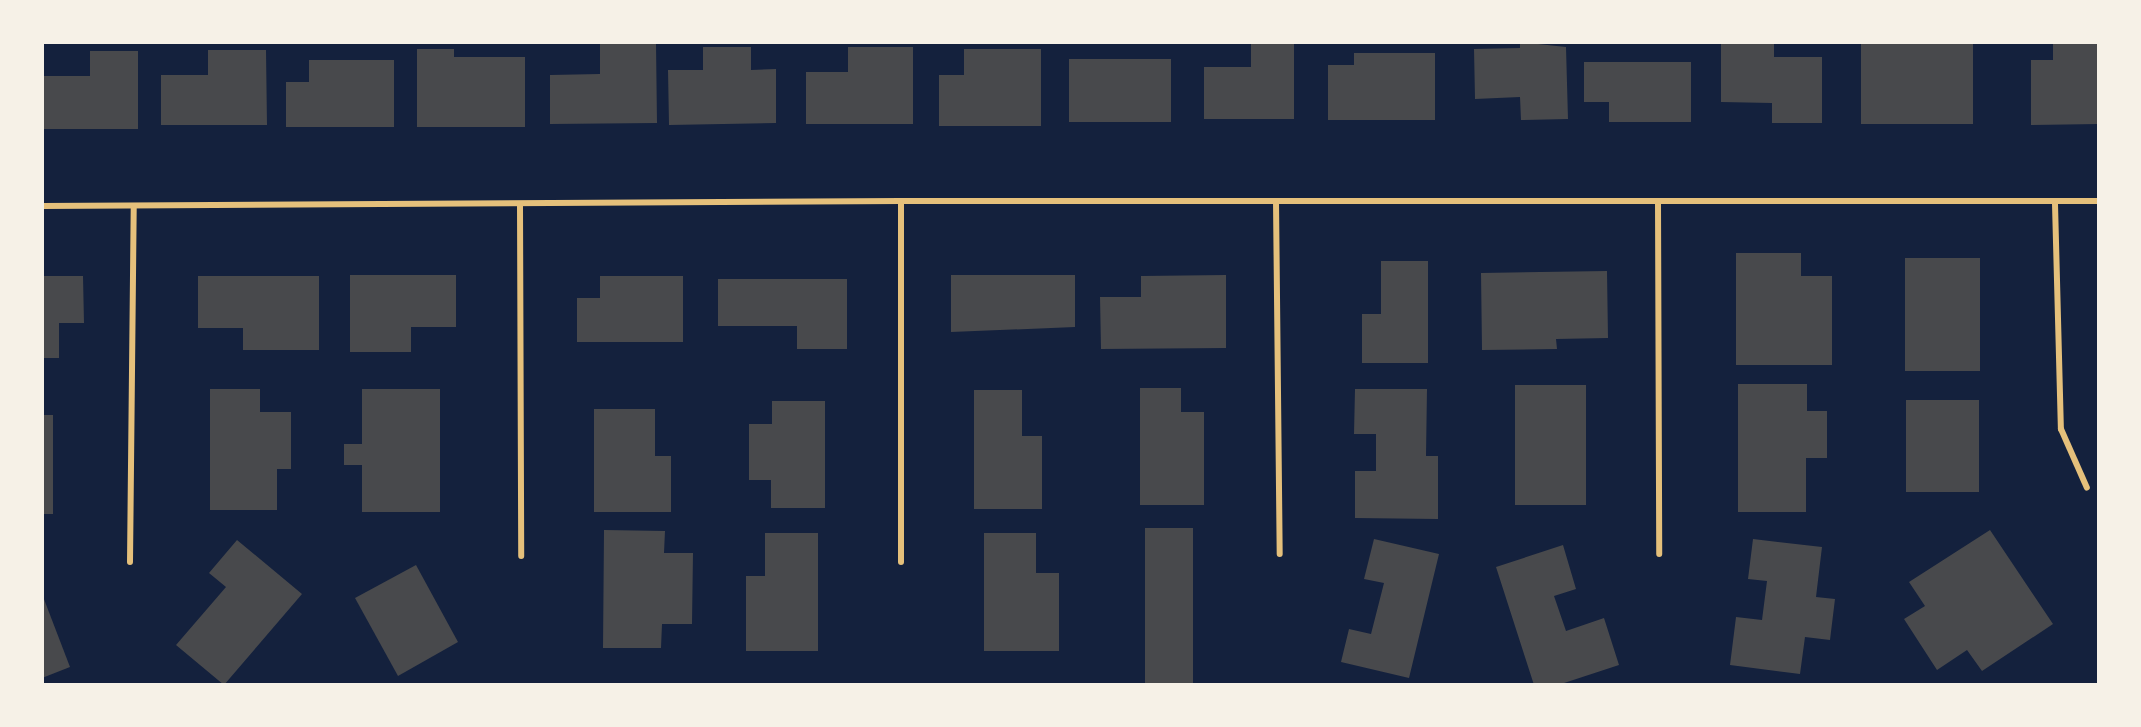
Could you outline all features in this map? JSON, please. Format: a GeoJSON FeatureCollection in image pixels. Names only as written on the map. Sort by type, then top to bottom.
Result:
{"type":"FeatureCollection","features":[{"type":"Feature","properties":{"kind":"street"},"geometry":{"type":"LineString","coordinates":[[901,201],[901,562]]}},
{"type":"Feature","properties":{"kind":"street"},"geometry":{"type":"LineString","coordinates":[[42,206],[520,206],[901,201],[2055,204],[2099,201]]}},
{"type":"Feature","properties":{"kind":"street"},"geometry":{"type":"LineString","coordinates":[[1276,201],[1280,554]]}},
{"type":"Feature","properties":{"kind":"street"},"geometry":{"type":"LineString","coordinates":[[1658,202],[1659,554]]}},
{"type":"Feature","properties":{"kind":"street"},"geometry":{"type":"LineString","coordinates":[[2055,204],[2061,429],[2087,488]]}},
{"type":"Feature","properties":{"kind":"street"},"geometry":{"type":"LineString","coordinates":[[130,562],[134,206]]}},
{"type":"Feature","properties":{"kind":"street"},"geometry":{"type":"LineString","coordinates":[[520,206],[521,556]]}},
{"type":"Feature","properties":{"kind":"building"},"geometry":{"type":"Polygon","coordinates":[[[1251,42],[1294,42],[1294,119],[1204,119],[1204,67],[1251,67],[1251,42]]]}},
{"type":"Feature","properties":{"kind":"building"},"geometry":{"type":"Polygon","coordinates":[[[1520,42],[1566,47],[1568,119],[1521,120],[1520,97],[1475,99],[1474,49],[1520,48],[1520,42]]]}},
{"type":"Feature","properties":{"kind":"building"},"geometry":{"type":"Polygon","coordinates":[[[1721,42],[1774,42],[1774,57],[1822,57],[1822,123],[1772,123],[1772,103],[1721,102],[1721,42]]]}},
{"type":"Feature","properties":{"kind":"building"},"geometry":{"type":"Polygon","coordinates":[[[1861,42],[1973,42],[1973,124],[1861,124],[1861,42]]]}},
{"type":"Feature","properties":{"kind":"building"},"geometry":{"type":"Polygon","coordinates":[[[656,43],[657,123],[550,124],[550,75],[600,74],[600,44],[656,43]]]}},
{"type":"Feature","properties":{"kind":"building"},"geometry":{"type":"Polygon","coordinates":[[[2099,43],[2099,124],[2031,125],[2031,60],[2053,60],[2053,44],[2099,43]]]}},
{"type":"Feature","properties":{"kind":"building"},"geometry":{"type":"Polygon","coordinates":[[[703,47],[751,47],[751,70],[776,69],[776,123],[669,125],[668,70],[703,70],[703,47]]]}},
{"type":"Feature","properties":{"kind":"building"},"geometry":{"type":"Polygon","coordinates":[[[848,47],[913,47],[913,124],[806,124],[806,72],[848,72],[848,47]]]}},
{"type":"Feature","properties":{"kind":"building"},"geometry":{"type":"Polygon","coordinates":[[[417,49],[454,49],[454,57],[525,57],[525,127],[417,127],[417,49]]]}},
{"type":"Feature","properties":{"kind":"building"},"geometry":{"type":"Polygon","coordinates":[[[964,49],[1041,49],[1041,126],[939,126],[939,75],[964,75],[964,49]]]}},
{"type":"Feature","properties":{"kind":"building"},"geometry":{"type":"Polygon","coordinates":[[[208,50],[266,50],[267,125],[161,125],[161,75],[208,75],[208,50]]]}},
{"type":"Feature","properties":{"kind":"building"},"geometry":{"type":"Polygon","coordinates":[[[90,51],[138,51],[138,129],[42,129],[42,76],[90,76],[90,51]]]}},
{"type":"Feature","properties":{"kind":"building"},"geometry":{"type":"Polygon","coordinates":[[[1354,53],[1435,53],[1435,120],[1328,120],[1328,65],[1354,65],[1354,53]]]}},
{"type":"Feature","properties":{"kind":"building"},"geometry":{"type":"Polygon","coordinates":[[[1069,59],[1171,59],[1171,122],[1069,122],[1069,59]]]}},
{"type":"Feature","properties":{"kind":"building"},"geometry":{"type":"Polygon","coordinates":[[[309,60],[394,60],[394,127],[286,127],[286,82],[309,82],[309,60]]]}},
{"type":"Feature","properties":{"kind":"building"},"geometry":{"type":"Polygon","coordinates":[[[1584,62],[1691,62],[1691,122],[1609,122],[1609,102],[1584,102],[1584,62]]]}},
{"type":"Feature","properties":{"kind":"building"},"geometry":{"type":"Polygon","coordinates":[[[1736,253],[1801,253],[1801,276],[1832,276],[1832,365],[1736,365],[1736,253]]]}},
{"type":"Feature","properties":{"kind":"building"},"geometry":{"type":"Polygon","coordinates":[[[1905,258],[1980,258],[1980,371],[1905,371],[1905,258]]]}},
{"type":"Feature","properties":{"kind":"building"},"geometry":{"type":"Polygon","coordinates":[[[1381,261],[1428,261],[1428,363],[1362,363],[1362,314],[1381,314],[1381,261]]]}},
{"type":"Feature","properties":{"kind":"building"},"geometry":{"type":"Polygon","coordinates":[[[1607,271],[1608,338],[1556,339],[1557,349],[1482,350],[1481,273],[1607,271]]]}},
{"type":"Feature","properties":{"kind":"building"},"geometry":{"type":"Polygon","coordinates":[[[350,275],[456,275],[456,327],[411,327],[411,352],[350,352],[350,275]]]}},
{"type":"Feature","properties":{"kind":"building"},"geometry":{"type":"Polygon","coordinates":[[[951,275],[1075,275],[1075,327],[951,332],[951,275]]]}},
{"type":"Feature","properties":{"kind":"building"},"geometry":{"type":"Polygon","coordinates":[[[1226,275],[1226,348],[1101,349],[1100,297],[1141,297],[1141,276],[1226,275]]]}},
{"type":"Feature","properties":{"kind":"building"},"geometry":{"type":"Polygon","coordinates":[[[42,276],[83,276],[84,323],[59,323],[59,358],[42,358],[42,276]]]}},
{"type":"Feature","properties":{"kind":"building"},"geometry":{"type":"Polygon","coordinates":[[[198,276],[319,276],[319,350],[243,350],[243,328],[198,328],[198,276]]]}},
{"type":"Feature","properties":{"kind":"building"},"geometry":{"type":"Polygon","coordinates":[[[600,276],[683,276],[683,342],[577,342],[577,298],[600,298],[600,276]]]}},
{"type":"Feature","properties":{"kind":"building"},"geometry":{"type":"Polygon","coordinates":[[[718,279],[847,279],[847,349],[797,349],[797,326],[718,326],[718,279]]]}},
{"type":"Feature","properties":{"kind":"building"},"geometry":{"type":"Polygon","coordinates":[[[1738,384],[1807,384],[1807,411],[1827,411],[1827,458],[1806,458],[1806,512],[1738,512],[1738,384]]]}},
{"type":"Feature","properties":{"kind":"building"},"geometry":{"type":"Polygon","coordinates":[[[1515,385],[1586,385],[1586,505],[1515,505],[1515,385]]]}},
{"type":"Feature","properties":{"kind":"building"},"geometry":{"type":"Polygon","coordinates":[[[1140,388],[1181,388],[1181,412],[1204,412],[1204,505],[1140,505],[1140,388]]]}},
{"type":"Feature","properties":{"kind":"building"},"geometry":{"type":"Polygon","coordinates":[[[210,389],[260,389],[260,412],[291,412],[291,469],[277,469],[277,510],[210,510],[210,389]]]}},
{"type":"Feature","properties":{"kind":"building"},"geometry":{"type":"Polygon","coordinates":[[[362,389],[440,389],[440,512],[362,512],[362,465],[344,465],[344,444],[362,444],[362,389]]]}},
{"type":"Feature","properties":{"kind":"building"},"geometry":{"type":"Polygon","coordinates":[[[1355,389],[1427,389],[1426,456],[1438,456],[1438,519],[1355,518],[1355,471],[1376,471],[1376,434],[1354,434],[1355,389]]]}},
{"type":"Feature","properties":{"kind":"building"},"geometry":{"type":"Polygon","coordinates":[[[974,390],[1022,390],[1022,436],[1042,436],[1042,509],[974,509],[974,390]]]}},
{"type":"Feature","properties":{"kind":"building"},"geometry":{"type":"Polygon","coordinates":[[[1906,400],[1979,400],[1979,492],[1906,492],[1906,400]]]}},
{"type":"Feature","properties":{"kind":"building"},"geometry":{"type":"Polygon","coordinates":[[[772,401],[825,401],[825,508],[771,508],[771,480],[749,480],[749,424],[772,424],[772,401]]]}},
{"type":"Feature","properties":{"kind":"building"},"geometry":{"type":"Polygon","coordinates":[[[594,409],[655,409],[655,456],[671,456],[671,512],[594,512],[594,409]]]}},
{"type":"Feature","properties":{"kind":"building"},"geometry":{"type":"Polygon","coordinates":[[[42,415],[53,415],[53,514],[42,514],[42,415]]]}},
{"type":"Feature","properties":{"kind":"building"},"geometry":{"type":"Polygon","coordinates":[[[1145,528],[1193,528],[1193,684],[1145,684],[1145,528]]]}},
{"type":"Feature","properties":{"kind":"building"},"geometry":{"type":"Polygon","coordinates":[[[604,530],[665,531],[664,553],[693,553],[692,624],[662,624],[661,648],[603,648],[604,530]]]}},
{"type":"Feature","properties":{"kind":"building"},"geometry":{"type":"Polygon","coordinates":[[[1990,530],[2053,624],[1982,671],[1967,650],[1937,670],[1904,619],[1925,606],[1909,582],[1990,530]]]}},
{"type":"Feature","properties":{"kind":"building"},"geometry":{"type":"Polygon","coordinates":[[[765,533],[818,533],[818,651],[746,651],[746,576],[765,576],[765,533]]]}},
{"type":"Feature","properties":{"kind":"building"},"geometry":{"type":"Polygon","coordinates":[[[984,533],[1036,533],[1036,573],[1059,573],[1059,651],[984,651],[984,533]]]}},
{"type":"Feature","properties":{"kind":"building"},"geometry":{"type":"Polygon","coordinates":[[[1374,539],[1439,554],[1409,678],[1341,662],[1349,629],[1371,634],[1384,583],[1364,579],[1374,539]]]}},
{"type":"Feature","properties":{"kind":"building"},"geometry":{"type":"Polygon","coordinates":[[[1753,539],[1822,547],[1816,597],[1835,599],[1830,640],[1805,637],[1800,674],[1730,665],[1736,617],[1762,620],[1767,581],[1748,579],[1753,539]]]}},
{"type":"Feature","properties":{"kind":"building"},"geometry":{"type":"Polygon","coordinates":[[[237,540],[302,594],[224,685],[176,645],[226,587],[209,573],[237,540]]]}},
{"type":"Feature","properties":{"kind":"building"},"geometry":{"type":"Polygon","coordinates":[[[1563,545],[1576,589],[1554,596],[1566,631],[1604,618],[1619,665],[1558,685],[1534,685],[1496,567],[1563,545]]]}},
{"type":"Feature","properties":{"kind":"building"},"geometry":{"type":"Polygon","coordinates":[[[416,565],[458,642],[398,676],[355,598],[416,565]]]}},
{"type":"Feature","properties":{"kind":"building"},"geometry":{"type":"Polygon","coordinates":[[[42,594],[70,667],[42,678],[42,594]]]}}]}
